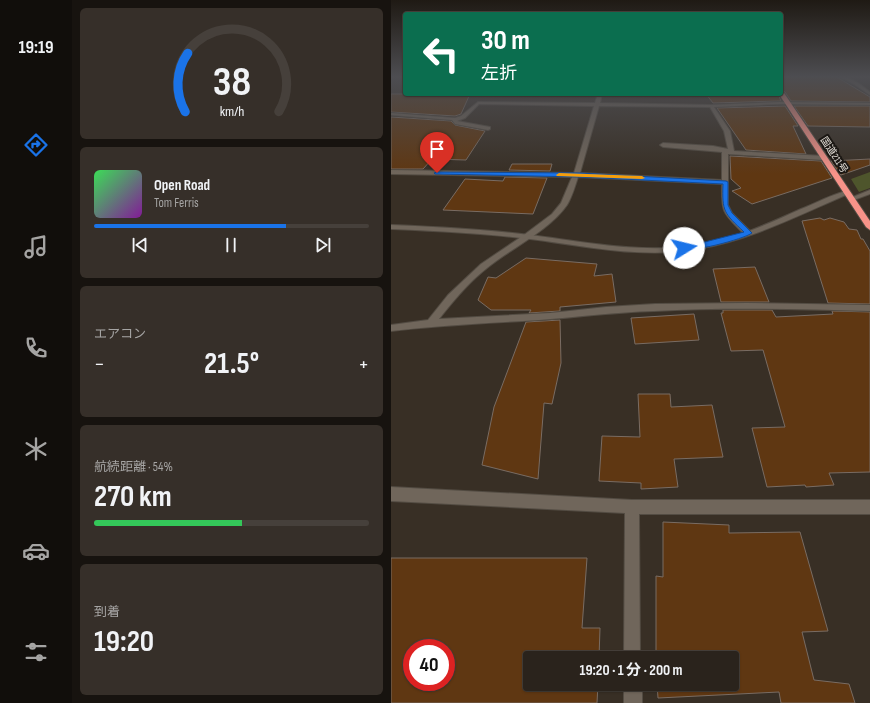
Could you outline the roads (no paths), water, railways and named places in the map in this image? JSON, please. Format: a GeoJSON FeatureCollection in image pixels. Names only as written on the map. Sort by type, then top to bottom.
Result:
{"type":"FeatureCollection","features":[{"type":"Feature","properties":{"kind":"highway","name":"国道211号"},"geometry":{"type":"LineString","coordinates":[[792,109],[870,227]]}},
{"type":"Feature","properties":{"kind":"street"},"geometry":{"type":"LineString","coordinates":[[391,114],[455,119],[463,117],[471,109]]}},
{"type":"Feature","properties":{"kind":"street"},"geometry":{"type":"LineString","coordinates":[[432,322],[451,297],[484,266],[527,237],[554,216],[564,204],[597,109]]}},
{"type":"Feature","properties":{"kind":"street"},"geometry":{"type":"LineString","coordinates":[[713,109],[727,131],[730,151]]}},
{"type":"Feature","properties":{"kind":"street"},"geometry":{"type":"LineString","coordinates":[[455,119],[457,122],[488,128]]}},
{"type":"Feature","properties":{"kind":"street"},"geometry":{"type":"LineString","coordinates":[[663,145],[824,158]]}},
{"type":"Feature","properties":{"kind":"street"},"geometry":{"type":"LineString","coordinates":[[730,151],[724,153],[726,182],[725,205],[729,214],[749,233]]}},
{"type":"Feature","properties":{"kind":"street"},"geometry":{"type":"LineString","coordinates":[[391,172],[575,175],[726,182]]}},
{"type":"Feature","properties":{"kind":"street"},"geometry":{"type":"LineString","coordinates":[[391,227],[457,229],[638,250],[669,250],[699,246],[749,233],[849,196],[870,192]]}},
{"type":"Feature","properties":{"kind":"street"},"geometry":{"type":"LineString","coordinates":[[391,328],[432,322],[551,316],[623,309],[769,305],[870,308]]}},
{"type":"Feature","properties":{"kind":"street"},"geometry":{"type":"LineString","coordinates":[[391,494],[632,507],[870,507]]}},
{"type":"Feature","properties":{"kind":"street"},"geometry":{"type":"LineString","coordinates":[[632,507],[633,651]]}},
{"type":"Feature","properties":{"kind":"street"},"geometry":{"type":"LineString","coordinates":[[633,691],[633,703]]}}]}
